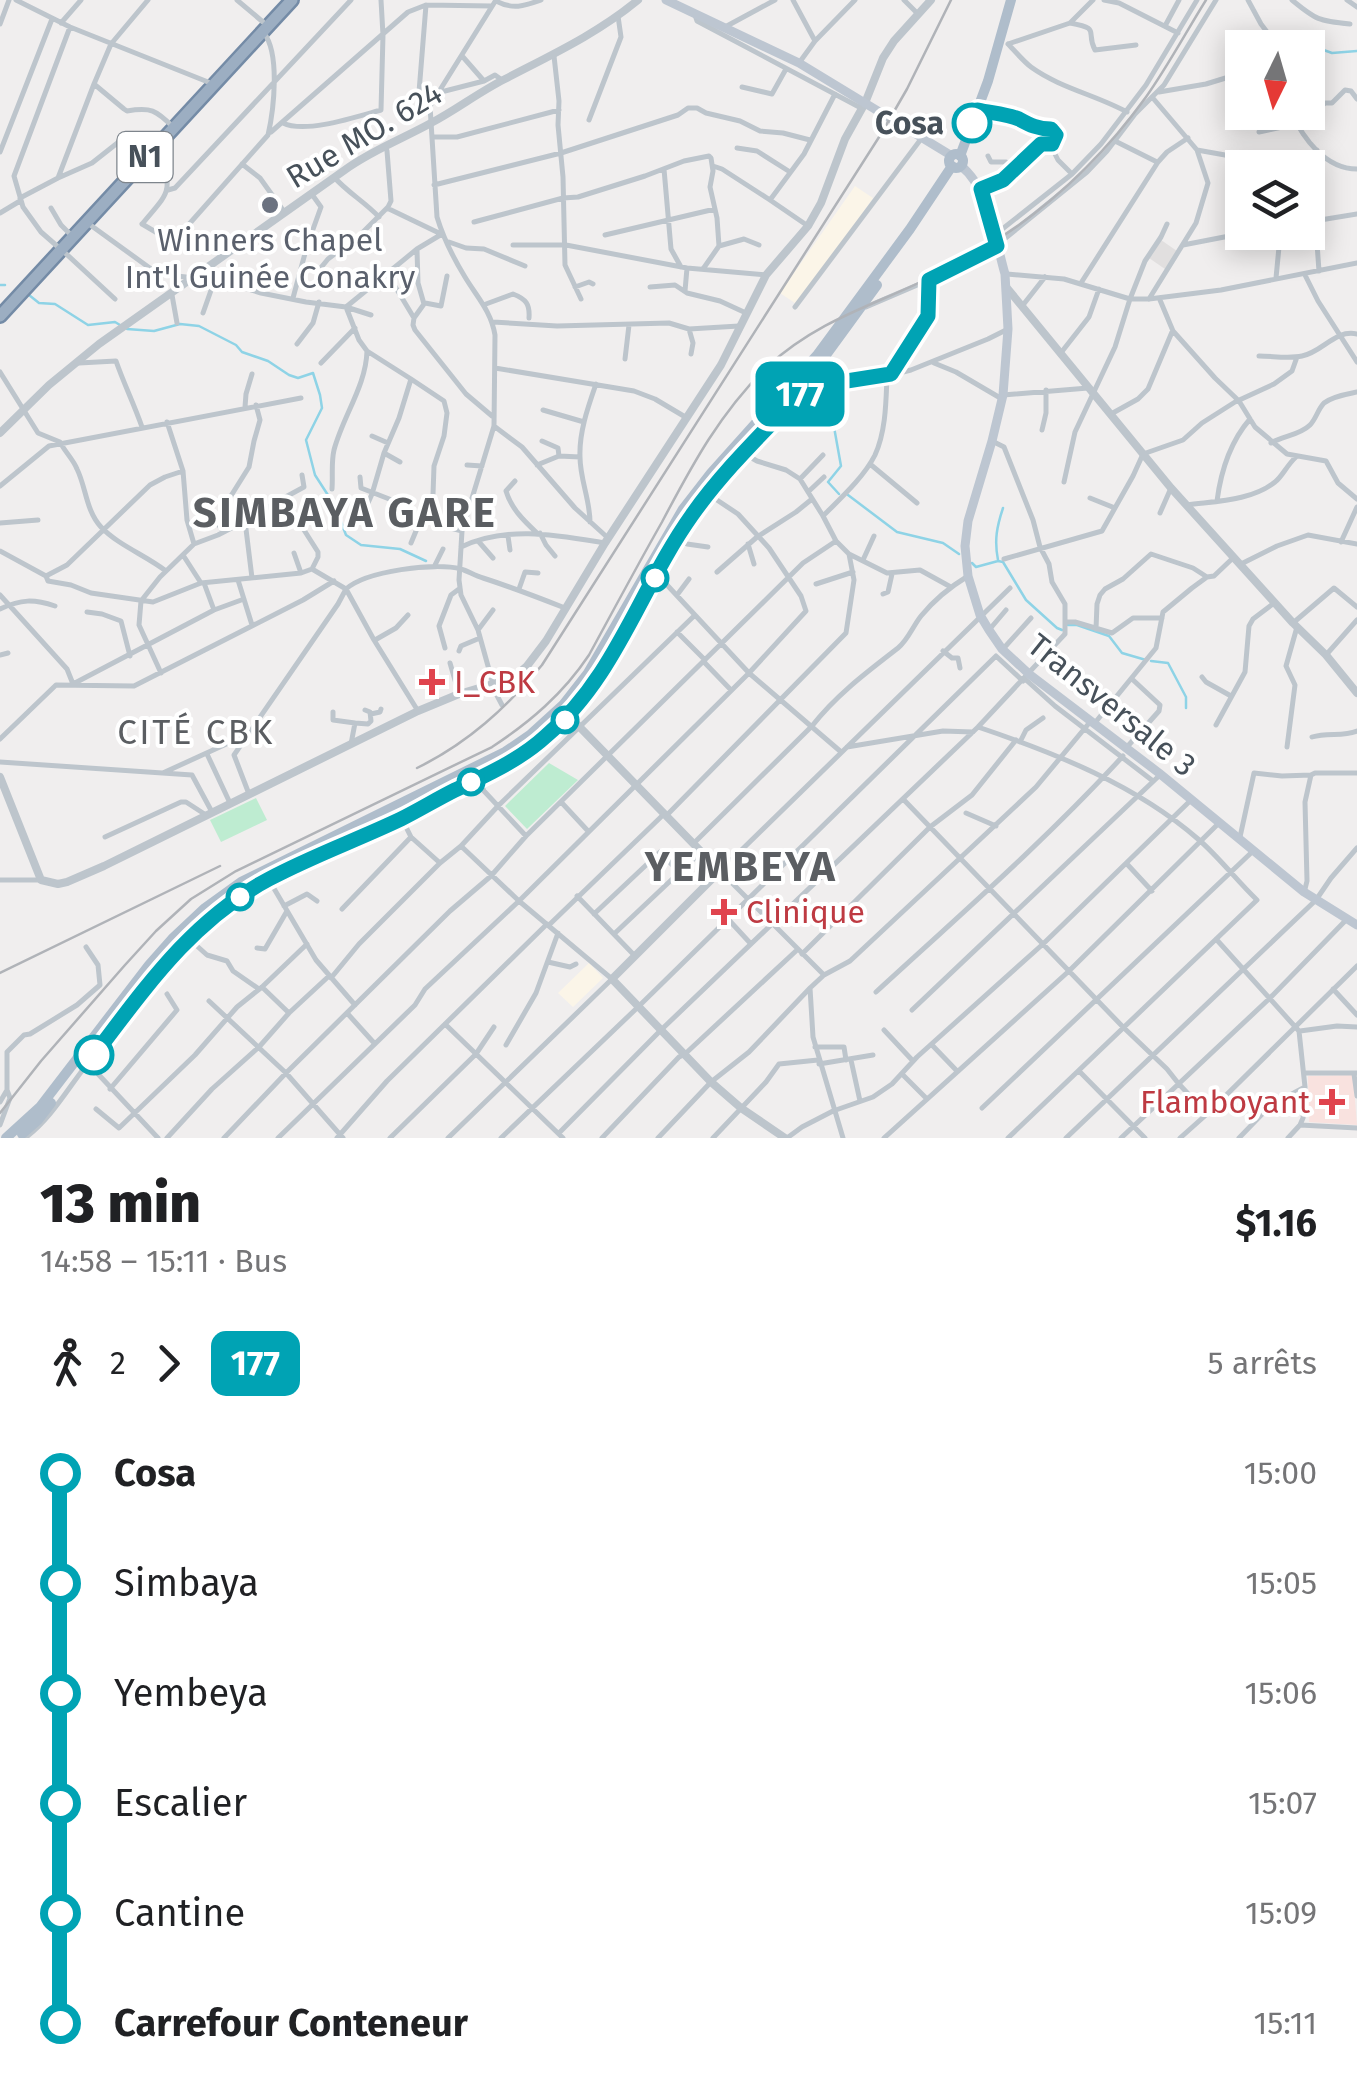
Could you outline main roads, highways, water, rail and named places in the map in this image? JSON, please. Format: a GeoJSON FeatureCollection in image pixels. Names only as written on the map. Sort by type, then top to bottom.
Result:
{"type":"FeatureCollection","features":[{"type":"Feature","properties":{"kind":"highway","name":"N1"},"geometry":{"type":"LineString","coordinates":[[0,316],[69,234],[284,0]]}},
{"type":"Feature","properties":{"kind":"highway","name":"N1"},"geometry":{"type":"LineString","coordinates":[[0,308],[86,223],[208,82],[292,0]]}},
{"type":"Feature","properties":{"kind":"main road","name":"Transversale 3"},"geometry":{"type":"LineString","coordinates":[[666,0],[799,63],[972,174],[981,189],[1006,274],[1008,329],[1002,397],[964,546],[980,615],[1026,678],[1192,800],[1304,892],[1357,925]]}},
{"type":"Feature","properties":{"kind":"main road"},"geometry":{"type":"LineString","coordinates":[[17,1138],[38,1120],[86,1061],[152,968],[208,912],[244,886],[477,776],[568,714],[593,678],[686,516],[710,483],[806,383],[916,231],[956,161],[978,110],[1004,43],[1008,0]]}},
{"type":"Feature","properties":{"kind":"main road"},"geometry":{"type":"LineString","coordinates":[[6,1138],[40,1107],[149,965],[205,908],[242,882],[505,752],[562,705],[588,673],[683,509],[818,354],[956,161],[1008,0]]}},
{"type":"Feature","properties":{"kind":"waterway"},"geometry":{"type":"LineString","coordinates":[[1325,50],[1357,51]]}},
{"type":"Feature","properties":{"kind":"waterway"},"geometry":{"type":"LineString","coordinates":[[0,285],[5,285]]}},
{"type":"Feature","properties":{"kind":"waterway"},"geometry":{"type":"LineString","coordinates":[[29,295],[39,303],[55,304],[88,325],[120,325]]}},
{"type":"Feature","properties":{"kind":"waterway"},"geometry":{"type":"LineString","coordinates":[[127,329],[154,331],[180,324],[199,326],[289,375],[298,378],[313,373],[322,408],[306,440],[315,475],[335,506],[346,535],[361,545],[400,549],[426,561]]}},
{"type":"Feature","properties":{"kind":"waterway"},"geometry":{"type":"LineString","coordinates":[[827,388],[841,466],[828,482],[839,494]]}},
{"type":"Feature","properties":{"kind":"waterway"},"geometry":{"type":"LineString","coordinates":[[848,495],[897,532],[943,543],[959,554]]}},
{"type":"Feature","properties":{"kind":"waterway"},"geometry":{"type":"LineString","coordinates":[[998,560],[997,533],[1003,508]]}},
{"type":"Feature","properties":{"kind":"waterway"},"geometry":{"type":"LineString","coordinates":[[972,563],[976,567],[1003,562],[1026,600],[1062,630]]}},
{"type":"Feature","properties":{"kind":"waterway"},"geometry":{"type":"LineString","coordinates":[[1068,625],[1109,636],[1122,653],[1146,660]]}},
{"type":"Feature","properties":{"kind":"waterway"},"geometry":{"type":"LineString","coordinates":[[1151,661],[1168,663],[1186,697],[1186,708]]}},
{"type":"Feature","properties":{"kind":"railway"},"geometry":{"type":"LineString","coordinates":[[417,768],[485,723],[542,665],[881,134],[951,0]]}},
{"type":"Feature","properties":{"kind":"railway"},"geometry":{"type":"LineString","coordinates":[[0,1113],[125,965],[191,899],[236,871],[492,747],[545,706],[589,655],[696,459],[751,383],[811,334],[976,253],[1057,195],[1104,148],[1146,97],[1206,0]]}},
{"type":"Feature","properties":{"kind":"railway"},"geometry":{"type":"LineString","coordinates":[[0,973],[220,866]]}},
{"type":"Feature","properties":{"kind":"place","name":"Cosa"},"geometry":{"type":"Point","coordinates":[972,123]}},
{"type":"Feature","properties":{"kind":"place","name":"Winners Chapel Int'l Guinée Conakry"},"geometry":{"type":"Point","coordinates":[270,205]}},
{"type":"Feature","properties":{"kind":"place","name":"I_CBK"},"geometry":{"type":"Point","coordinates":[432,682]}},
{"type":"Feature","properties":{"kind":"place","name":"Clinique"},"geometry":{"type":"Point","coordinates":[724,912]}},
{"type":"Feature","properties":{"kind":"place","name":"Flamboyant"},"geometry":{"type":"Point","coordinates":[1332,1102]}},
{"type":"Feature","properties":{"kind":"district","name":"SIMBAYA GARE"},"geometry":{"type":"Point","coordinates":[345,512]}},
{"type":"Feature","properties":{"kind":"district","name":"CITÉ CBK"},"geometry":{"type":"Point","coordinates":[196,732]}},
{"type":"Feature","properties":{"kind":"district","name":"YEMBEYA"},"geometry":{"type":"Point","coordinates":[741,866]}}]}
